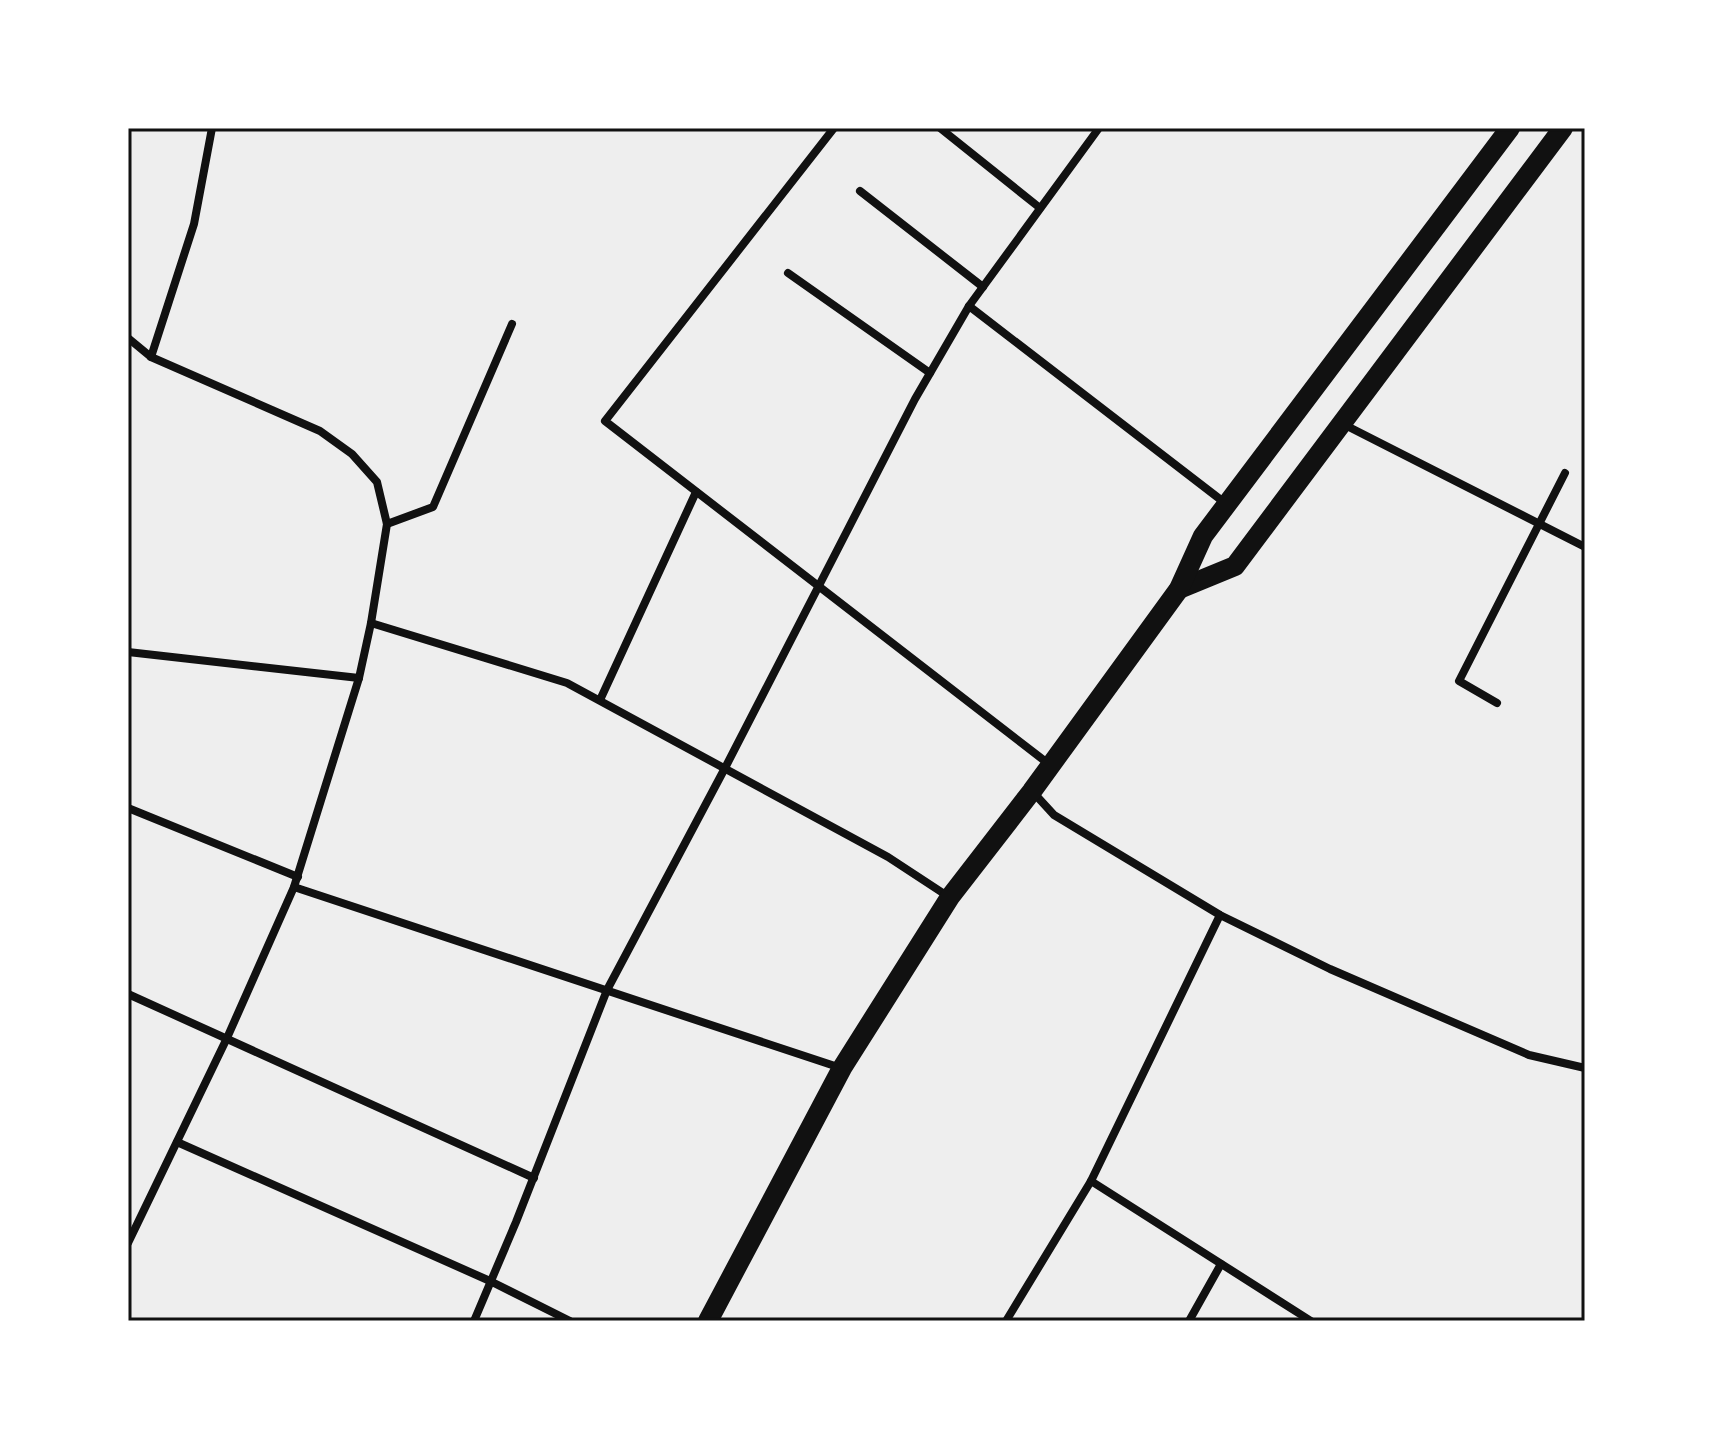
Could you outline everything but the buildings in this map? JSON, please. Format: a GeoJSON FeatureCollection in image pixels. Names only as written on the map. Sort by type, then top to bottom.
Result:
{"type":"FeatureCollection","features":[{"type":"Feature","properties":{"kind":"main road"},"geometry":{"type":"LineString","coordinates":[[708,1321],[842,1068],[950,897],[1051,766],[1179,589],[1203,536],[1510,128]]}},
{"type":"Feature","properties":{"kind":"main road"},"geometry":{"type":"LineString","coordinates":[[1179,589],[1235,566],[1563,128]]}},
{"type":"Feature","properties":{"kind":"street"},"geometry":{"type":"LineString","coordinates":[[151,357],[194,224],[212,128]]}},
{"type":"Feature","properties":{"kind":"street"},"geometry":{"type":"LineString","coordinates":[[834,128],[605,421],[1051,766]]}},
{"type":"Feature","properties":{"kind":"street"},"geometry":{"type":"LineString","coordinates":[[940,128],[1040,208]]}},
{"type":"Feature","properties":{"kind":"street"},"geometry":{"type":"LineString","coordinates":[[474,1321],[607,990],[915,399],[969,306],[1095,129]]}},
{"type":"Feature","properties":{"kind":"street"},"geometry":{"type":"LineString","coordinates":[[860,191],[983,287]]}},
{"type":"Feature","properties":{"kind":"street"},"geometry":{"type":"LineString","coordinates":[[788,273],[930,373]]}},
{"type":"Feature","properties":{"kind":"street"},"geometry":{"type":"LineString","coordinates":[[969,306],[1227,504]]}},
{"type":"Feature","properties":{"kind":"street"},"geometry":{"type":"LineString","coordinates":[[387,524],[433,507],[512,324]]}},
{"type":"Feature","properties":{"kind":"street"},"geometry":{"type":"LineString","coordinates":[[128,338],[151,357],[320,431],[352,454],[377,482],[387,524],[359,678],[296,882],[227,1038],[128,1243]]}},
{"type":"Feature","properties":{"kind":"street"},"geometry":{"type":"LineString","coordinates":[[1342,423],[1585,547]]}},
{"type":"Feature","properties":{"kind":"street"},"geometry":{"type":"LineString","coordinates":[[1497,703],[1459,681],[1565,473]]}},
{"type":"Feature","properties":{"kind":"street"},"geometry":{"type":"LineString","coordinates":[[600,700],[696,492]]}},
{"type":"Feature","properties":{"kind":"street"},"geometry":{"type":"LineString","coordinates":[[371,623],[567,683],[888,857],[950,897]]}},
{"type":"Feature","properties":{"kind":"street"},"geometry":{"type":"LineString","coordinates":[[128,652],[359,678]]}},
{"type":"Feature","properties":{"kind":"street"},"geometry":{"type":"LineString","coordinates":[[1032,791],[1054,815],[1220,915],[1330,969],[1529,1055],[1585,1068]]}},
{"type":"Feature","properties":{"kind":"street"},"geometry":{"type":"LineString","coordinates":[[128,808],[296,882],[842,1068]]}},
{"type":"Feature","properties":{"kind":"street"},"geometry":{"type":"LineString","coordinates":[[1006,1321],[1091,1181],[1220,915]]}},
{"type":"Feature","properties":{"kind":"street"},"geometry":{"type":"LineString","coordinates":[[128,994],[534,1178]]}},
{"type":"Feature","properties":{"kind":"street"},"geometry":{"type":"LineString","coordinates":[[177,1142],[490,1281],[570,1321]]}},
{"type":"Feature","properties":{"kind":"street"},"geometry":{"type":"LineString","coordinates":[[1091,1181],[1311,1321]]}},
{"type":"Feature","properties":{"kind":"street"},"geometry":{"type":"LineString","coordinates":[[1189,1321],[1221,1264]]}},
{"type":"Feature","properties":{"kind":"shaded area"},"geometry":{"type":"Polygon","coordinates":[[[128,128],[1585,128],[1585,1321],[128,1321],[128,128]]]}}]}
